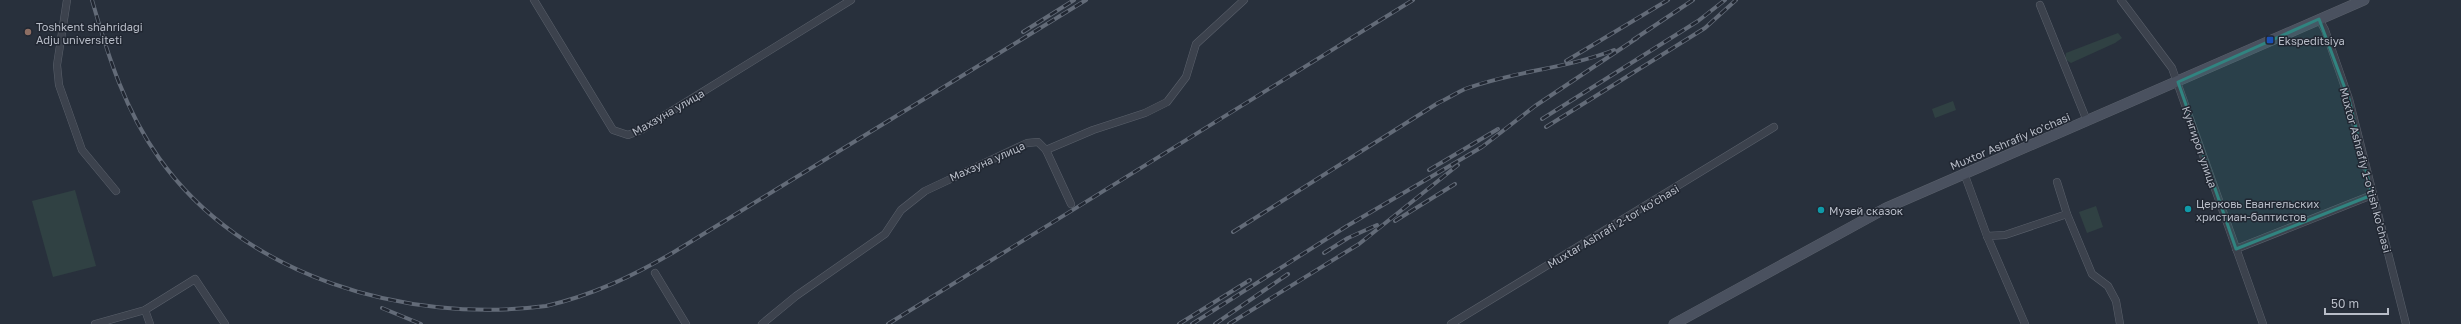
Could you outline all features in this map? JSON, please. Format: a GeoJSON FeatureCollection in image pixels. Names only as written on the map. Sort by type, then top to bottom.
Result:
{"type":"FeatureCollection","features":[{"type":"Feature","properties":{"kind":"main road","name":"Muxtor Ashrafiy ko'chasi"},"geometry":{"type":"LineString","coordinates":[[1674,324],[1886,208],[2364,0]]}},
{"type":"Feature","properties":{"kind":"street"},"geometry":{"type":"LineString","coordinates":[[66,0],[57,65],[59,85],[82,150],[116,191]]}},
{"type":"Feature","properties":{"kind":"street","name":"Махзуна улица"},"geometry":{"type":"LineString","coordinates":[[534,0],[613,130],[628,135],[641,130],[851,0]]}},
{"type":"Feature","properties":{"kind":"street"},"geometry":{"type":"LineString","coordinates":[[1071,204],[1046,150],[1092,130],[1145,113],[1168,102],[1186,77],[1196,44],[1244,0]]}},
{"type":"Feature","properties":{"kind":"street","name":"Кунгирот улица"},"geometry":{"type":"LineString","coordinates":[[2121,0],[2172,68],[2263,324]]}},
{"type":"Feature","properties":{"kind":"street"},"geometry":{"type":"LineString","coordinates":[[2040,5],[2087,121]]}},
{"type":"Feature","properties":{"kind":"street","name":"Muxtor Ashrafiy 1-o'tish ko'chasi"},"geometry":{"type":"LineString","coordinates":[[2319,19],[2325,30],[2349,99],[2372,195],[2406,324]]}},
{"type":"Feature","properties":{"kind":"street","name":"Muxtar Ashrafi 2-tor ko'chasi"},"geometry":{"type":"LineString","coordinates":[[1451,324],[1774,127]]}},
{"type":"Feature","properties":{"kind":"street","name":"Махзуна улица"},"geometry":{"type":"LineString","coordinates":[[762,324],[796,296],[885,234],[901,210],[925,191],[1027,143],[1038,142],[1046,150]]}},
{"type":"Feature","properties":{"kind":"street"},"geometry":{"type":"LineString","coordinates":[[1964,173],[1987,236],[2025,324]]}},
{"type":"Feature","properties":{"kind":"street"},"geometry":{"type":"LineString","coordinates":[[2057,182],[2067,214],[2092,274],[2108,286],[2116,301],[2120,324]]}},
{"type":"Feature","properties":{"kind":"street"},"geometry":{"type":"LineString","coordinates":[[2236,249],[2372,195]]}},
{"type":"Feature","properties":{"kind":"street"},"geometry":{"type":"LineString","coordinates":[[1987,236],[2005,235],[2067,214]]}},
{"type":"Feature","properties":{"kind":"street"},"geometry":{"type":"LineString","coordinates":[[655,273],[686,324]]}},
{"type":"Feature","properties":{"kind":"street"},"geometry":{"type":"LineString","coordinates":[[95,324],[145,310],[196,279],[225,324]]}},
{"type":"Feature","properties":{"kind":"street"},"geometry":{"type":"LineString","coordinates":[[145,310],[150,324]]}},
{"type":"Feature","properties":{"kind":"highlighted area"},"geometry":{"type":"Polygon","coordinates":[[[2319,19],[2349,99],[2372,195],[2236,249],[2178,82],[2319,19]]]}},
{"type":"Feature","properties":{"kind":"shaded area"},"geometry":{"type":"Polygon","coordinates":[[[2118,33],[2122,38],[2115,43],[2071,63],[2065,59],[2066,53],[2118,33]]]}},
{"type":"Feature","properties":{"kind":"shaded area"},"geometry":{"type":"Polygon","coordinates":[[[1953,101],[1956,110],[1935,118],[1932,109],[1953,101]]]}},
{"type":"Feature","properties":{"kind":"shaded area"},"geometry":{"type":"Polygon","coordinates":[[[75,190],[96,266],[53,277],[32,201],[75,190]]]}},
{"type":"Feature","properties":{"kind":"shaded area"},"geometry":{"type":"Polygon","coordinates":[[[2096,206],[2103,227],[2087,233],[2079,212],[2096,206]]]}},
{"type":"Feature","properties":{"kind":"railway"},"geometry":{"type":"LineString","coordinates":[[92,0],[111,62],[127,102],[147,140],[159,158],[194,199],[235,234],[281,262],[332,283],[384,298],[438,307],[493,310],[546,306],[563,302],[612,284],[643,269],[674,252],[1086,0]]}},
{"type":"Feature","properties":{"kind":"railway"},"geometry":{"type":"LineString","coordinates":[[1023,32],[1074,0]]}},
{"type":"Feature","properties":{"kind":"railway"},"geometry":{"type":"LineString","coordinates":[[888,324],[1413,0]]}},
{"type":"Feature","properties":{"kind":"railway"},"geometry":{"type":"LineString","coordinates":[[1566,61],[1668,0]]}},
{"type":"Feature","properties":{"kind":"railway"},"geometry":{"type":"LineString","coordinates":[[1633,40],[1693,0]]}},
{"type":"Feature","properties":{"kind":"railway"},"geometry":{"type":"LineString","coordinates":[[1542,119],[1698,21],[1725,0]]}},
{"type":"Feature","properties":{"kind":"railway"},"geometry":{"type":"LineString","coordinates":[[1546,127],[1705,28],[1736,0]]}},
{"type":"Feature","properties":{"kind":"railway"},"geometry":{"type":"LineString","coordinates":[[1192,324],[1347,226],[1482,147],[1535,106],[1637,38]]}},
{"type":"Feature","properties":{"kind":"railway"},"geometry":{"type":"LineString","coordinates":[[1233,232],[1438,103],[1465,89],[1502,78],[1577,62],[1614,50]]}},
{"type":"Feature","properties":{"kind":"railway"},"geometry":{"type":"LineString","coordinates":[[1429,170],[1498,129]]}},
{"type":"Feature","properties":{"kind":"railway"},"geometry":{"type":"LineString","coordinates":[[1229,324],[1359,244],[1458,165]]}},
{"type":"Feature","properties":{"kind":"railway"},"geometry":{"type":"LineString","coordinates":[[1395,221],[1455,184]]}},
{"type":"Feature","properties":{"kind":"railway"},"geometry":{"type":"LineString","coordinates":[[1324,253],[1348,238],[1377,225]]}},
{"type":"Feature","properties":{"kind":"railway"},"geometry":{"type":"LineString","coordinates":[[1215,324],[1288,274]]}},
{"type":"Feature","properties":{"kind":"railway"},"geometry":{"type":"LineString","coordinates":[[1179,324],[1250,280]]}},
{"type":"Feature","properties":{"kind":"railway"},"geometry":{"type":"LineString","coordinates":[[382,308],[421,324]]}},
{"type":"Feature","properties":{"kind":"place","name":"Toshkent shahridagi Adju universiteti"},"geometry":{"type":"Point","coordinates":[28,32]}},
{"type":"Feature","properties":{"kind":"place","name":"Ekspeditsiya"},"geometry":{"type":"Point","coordinates":[2270,40]}},
{"type":"Feature","properties":{"kind":"place","name":"Церковь Евангельских христиан-баптистов"},"geometry":{"type":"Point","coordinates":[2188,209]}},
{"type":"Feature","properties":{"kind":"place","name":"Музей сказок"},"geometry":{"type":"Point","coordinates":[1821,210]}}]}
